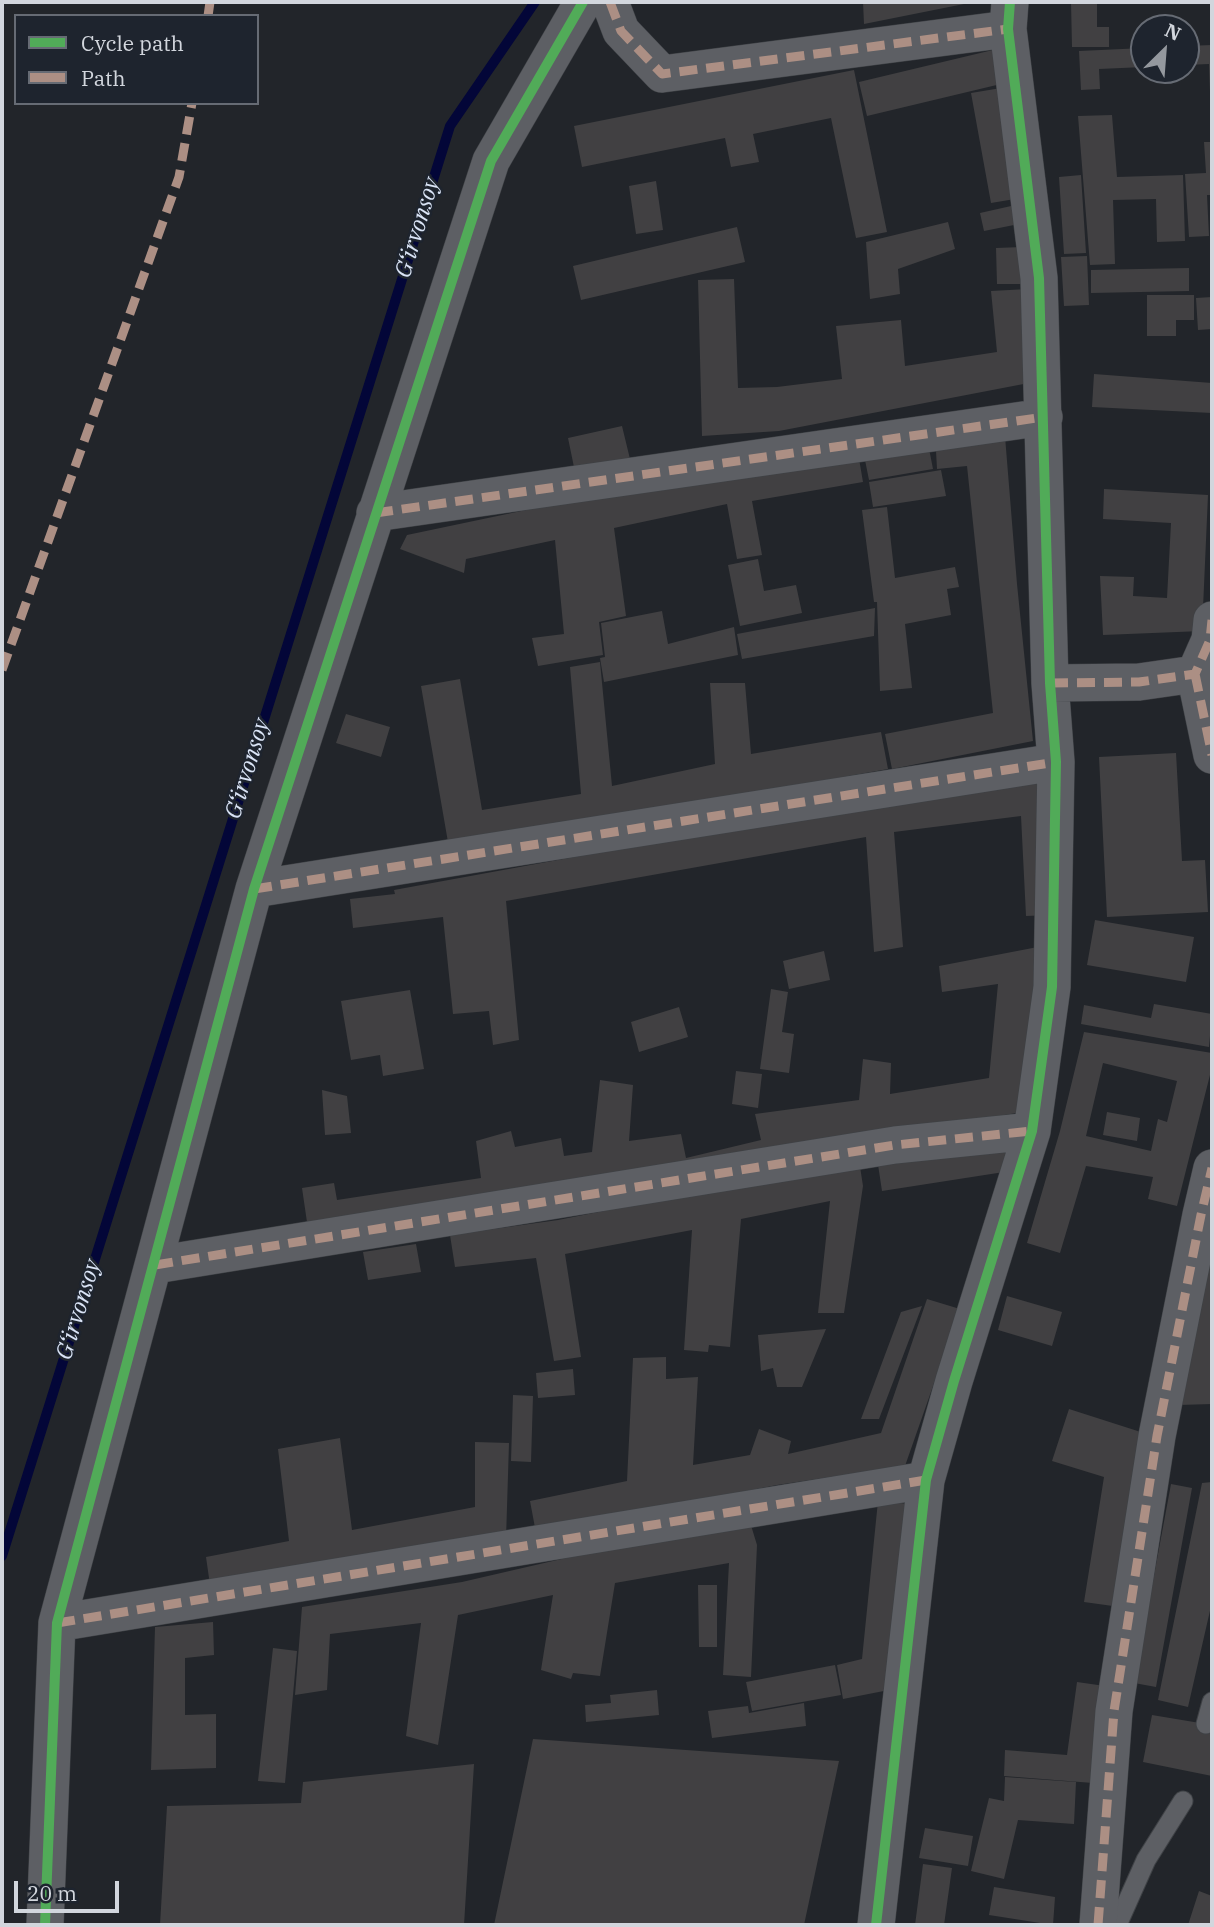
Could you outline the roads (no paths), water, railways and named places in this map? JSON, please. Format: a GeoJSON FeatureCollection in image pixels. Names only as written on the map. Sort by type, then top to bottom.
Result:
{"type":"FeatureCollection","features":[{"type":"Feature","properties":{"kind":"street"},"geometry":{"type":"LineString","coordinates":[[45,1925],[57,1623],[254,889],[491,161],[583,2]]}},
{"type":"Feature","properties":{"kind":"street"},"geometry":{"type":"LineString","coordinates":[[610,2],[621,31],[662,74],[1009,15],[1039,278],[1050,684],[1056,762],[1052,987],[1032,1131],[926,1480],[876,1925]]}},
{"type":"Feature","properties":{"kind":"street"},"geometry":{"type":"LineString","coordinates":[[375,513],[1044,417]]}},
{"type":"Feature","properties":{"kind":"street"},"geometry":{"type":"LineString","coordinates":[[1212,620],[1210,640],[1195,674],[1212,755]]}},
{"type":"Feature","properties":{"kind":"street"},"geometry":{"type":"LineString","coordinates":[[1050,684],[1139,682],[1195,674]]}},
{"type":"Feature","properties":{"kind":"street"},"geometry":{"type":"LineString","coordinates":[[254,889],[1056,762]]}},
{"type":"Feature","properties":{"kind":"street"},"geometry":{"type":"LineString","coordinates":[[155,1265],[895,1145],[1032,1131]]}},
{"type":"Feature","properties":{"kind":"street"},"geometry":{"type":"LineString","coordinates":[[1098,1925],[1114,1710],[1157,1436],[1200,1215],[1212,1168]]}},
{"type":"Feature","properties":{"kind":"street"},"geometry":{"type":"LineString","coordinates":[[57,1623],[926,1480]]}},
{"type":"Feature","properties":{"kind":"lane"},"geometry":{"type":"LineString","coordinates":[[1206,1724],[1212,1702]]}},
{"type":"Feature","properties":{"kind":"lane"},"geometry":{"type":"LineString","coordinates":[[1116,1925],[1146,1860],[1183,1801]]}},
{"type":"Feature","properties":{"kind":"waterway","name":"G‘irvonsoy"},"geometry":{"type":"LineString","coordinates":[[2,1556],[450,126],[535,2]]}}]}
